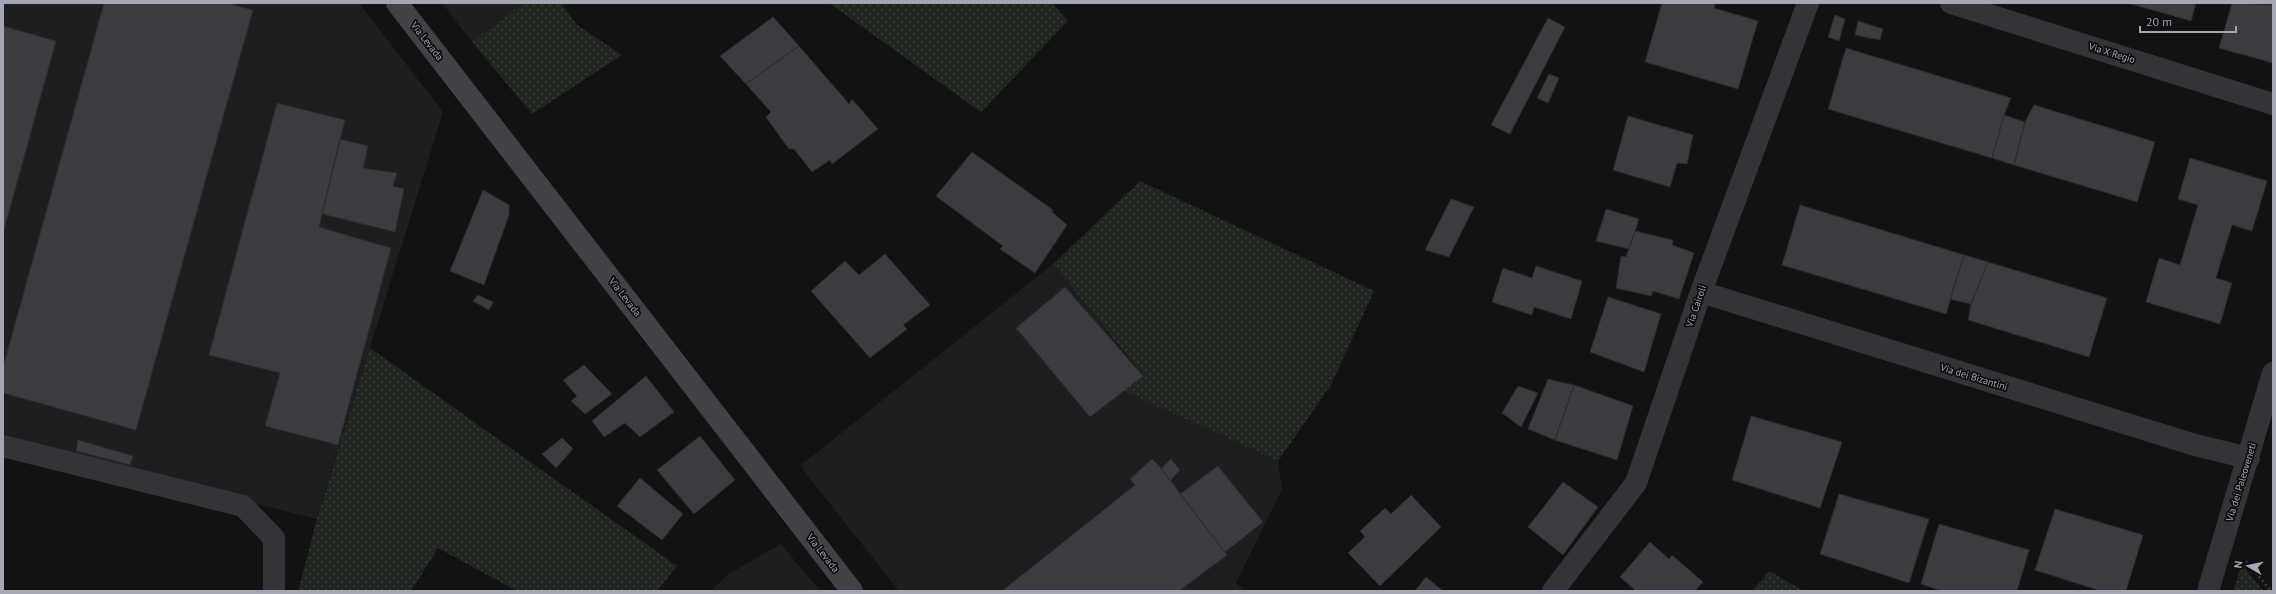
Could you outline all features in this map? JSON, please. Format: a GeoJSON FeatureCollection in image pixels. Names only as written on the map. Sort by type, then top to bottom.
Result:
{"type":"FeatureCollection","features":[{"type":"Feature","properties":{"kind":"main road","name":"Via Levada"},"geometry":{"type":"LineString","coordinates":[[397,3],[852,591]]}},
{"type":"Feature","properties":{"kind":"street","name":"Via Cairoli"},"geometry":{"type":"LineString","coordinates":[[1553,591],[1636,483],[1701,292],[1808,3]]}},
{"type":"Feature","properties":{"kind":"street","name":"Via X Regio"},"geometry":{"type":"LineString","coordinates":[[1951,3],[2273,104]]}},
{"type":"Feature","properties":{"kind":"street","name":"Via dei Bizantini"},"geometry":{"type":"LineString","coordinates":[[1701,292],[2188,443],[2248,458]]}},
{"type":"Feature","properties":{"kind":"street","name":"Via dei Paleoveneti"},"geometry":{"type":"LineString","coordinates":[[2208,591],[2273,373]]}},
{"type":"Feature","properties":{"kind":"street"},"geometry":{"type":"LineString","coordinates":[[3,446],[243,506],[274,538],[274,591]]}},
{"type":"Feature","properties":{"kind":"shaded area"},"geometry":{"type":"Polygon","coordinates":[[[3,3],[359,3],[443,112],[317,519],[3,441],[3,3]]]}},
{"type":"Feature","properties":{"kind":"shaded area"},"geometry":{"type":"Polygon","coordinates":[[[442,3],[524,3],[472,42],[442,3]]]}},
{"type":"Feature","properties":{"kind":"shaded area"},"geometry":{"type":"Polygon","coordinates":[[[524,3],[561,3],[577,25],[622,55],[532,114],[472,42],[524,3]]]}},
{"type":"Feature","properties":{"kind":"shaded area"},"geometry":{"type":"Polygon","coordinates":[[[829,3],[1052,3],[1068,21],[981,112],[829,3]]]}},
{"type":"Feature","properties":{"kind":"shaded area"},"geometry":{"type":"Polygon","coordinates":[[[1140,181],[1374,291],[1331,385],[1278,461],[1124,391],[1143,375],[1053,264],[1140,181]]]}},
{"type":"Feature","properties":{"kind":"shaded area"},"geometry":{"type":"Polygon","coordinates":[[[1053,264],[1143,376],[1125,391],[1278,461],[1282,489],[1236,583],[1244,591],[899,591],[800,466],[1053,264]]]}},
{"type":"Feature","properties":{"kind":"shaded area"},"geometry":{"type":"Polygon","coordinates":[[[370,348],[677,566],[657,591],[517,591],[438,548],[411,591],[298,591],[317,519],[370,348]]]}},
{"type":"Feature","properties":{"kind":"shaded area"},"geometry":{"type":"Polygon","coordinates":[[[781,544],[820,591],[711,591],[727,575],[781,544]]]}},
{"type":"Feature","properties":{"kind":"shaded area"},"geometry":{"type":"Polygon","coordinates":[[[2242,564],[2263,591],[2233,591],[2242,564]]]}},
{"type":"Feature","properties":{"kind":"shaded area"},"geometry":{"type":"Polygon","coordinates":[[[1769,571],[1804,591],[1752,591],[1769,571]]]}},
{"type":"Feature","properties":{"kind":"building"},"geometry":{"type":"Polygon","coordinates":[[[104,3],[227,3],[253,10],[136,430],[3,393],[3,367],[104,3]]]}},
{"type":"Feature","properties":{"kind":"building"},"geometry":{"type":"Polygon","coordinates":[[[1662,3],[1715,3],[1714,8],[1758,21],[1738,89],[1645,62],[1662,3]]]}},
{"type":"Feature","properties":{"kind":"building"},"geometry":{"type":"Polygon","coordinates":[[[2128,3],[2196,3],[2191,21],[2128,3]]]}},
{"type":"Feature","properties":{"kind":"building"},"geometry":{"type":"Polygon","coordinates":[[[2232,3],[2273,5],[2273,63],[2219,48],[2232,3]]]}},
{"type":"Feature","properties":{"kind":"building"},"geometry":{"type":"Polygon","coordinates":[[[1835,15],[1845,19],[1839,41],[1828,37],[1835,15]]]}},
{"type":"Feature","properties":{"kind":"building"},"geometry":{"type":"Polygon","coordinates":[[[773,17],[799,46],[746,84],[720,56],[773,17]]]}},
{"type":"Feature","properties":{"kind":"building"},"geometry":{"type":"Polygon","coordinates":[[[1548,18],[1565,27],[1510,134],[1491,125],[1548,18]]]}},
{"type":"Feature","properties":{"kind":"building"},"geometry":{"type":"Polygon","coordinates":[[[1858,21],[1883,29],[1880,40],[1855,35],[1858,21]]]}},
{"type":"Feature","properties":{"kind":"building"},"geometry":{"type":"Polygon","coordinates":[[[3,26],[56,41],[4,230],[3,230],[3,26]]]}},
{"type":"Feature","properties":{"kind":"building"},"geometry":{"type":"Polygon","coordinates":[[[799,46],[849,104],[852,99],[878,129],[832,164],[830,160],[812,172],[794,149],[789,149],[766,117],[771,112],[746,84],[799,46]]]}},
{"type":"Feature","properties":{"kind":"building"},"geometry":{"type":"Polygon","coordinates":[[[1846,48],[2011,98],[2004,115],[1992,158],[1828,109],[1846,48]]]}},
{"type":"Feature","properties":{"kind":"building"},"geometry":{"type":"Polygon","coordinates":[[[1549,74],[1559,78],[1548,103],[1537,98],[1549,74]]]}},
{"type":"Feature","properties":{"kind":"building"},"geometry":{"type":"Polygon","coordinates":[[[277,103],[345,120],[319,227],[391,248],[338,445],[265,426],[280,373],[209,355],[277,103]]]}},
{"type":"Feature","properties":{"kind":"building"},"geometry":{"type":"Polygon","coordinates":[[[2034,105],[2155,142],[2137,202],[2014,165],[2025,122],[2034,105]]]}},
{"type":"Feature","properties":{"kind":"building"},"geometry":{"type":"Polygon","coordinates":[[[2004,115],[2025,122],[2014,165],[1992,158],[2004,115]]]}},
{"type":"Feature","properties":{"kind":"building"},"geometry":{"type":"Polygon","coordinates":[[[1628,116],[1693,135],[1687,164],[1677,163],[1670,187],[1613,170],[1628,116]]]}},
{"type":"Feature","properties":{"kind":"building"},"geometry":{"type":"Polygon","coordinates":[[[340,139],[368,146],[363,168],[397,173],[393,186],[404,189],[395,232],[322,214],[340,139]]]}},
{"type":"Feature","properties":{"kind":"building"},"geometry":{"type":"Polygon","coordinates":[[[972,152],[1053,210],[1052,212],[1067,225],[1035,273],[1000,249],[1003,246],[936,196],[972,152]]]}},
{"type":"Feature","properties":{"kind":"building"},"geometry":{"type":"Polygon","coordinates":[[[2190,158],[2267,181],[2252,231],[2232,225],[2216,278],[2232,283],[2220,324],[2146,302],[2159,258],[2180,265],[2198,205],[2178,199],[2190,158]]]}},
{"type":"Feature","properties":{"kind":"building"},"geometry":{"type":"Polygon","coordinates":[[[483,190],[509,205],[509,215],[484,285],[450,271],[483,190]]]}},
{"type":"Feature","properties":{"kind":"building"},"geometry":{"type":"Polygon","coordinates":[[[1451,199],[1474,207],[1449,257],[1425,250],[1451,199]]]}},
{"type":"Feature","properties":{"kind":"building"},"geometry":{"type":"Polygon","coordinates":[[[1800,205],[1964,255],[1946,314],[1782,265],[1800,205]]]}},
{"type":"Feature","properties":{"kind":"building"},"geometry":{"type":"Polygon","coordinates":[[[1606,209],[1639,219],[1629,249],[1596,241],[1606,209]]]}},
{"type":"Feature","properties":{"kind":"building"},"geometry":{"type":"Polygon","coordinates":[[[1635,231],[1673,240],[1672,245],[1694,253],[1679,299],[1653,291],[1651,296],[1616,288],[1621,256],[1626,257],[1635,231]]]}},
{"type":"Feature","properties":{"kind":"building"},"geometry":{"type":"Polygon","coordinates":[[[885,254],[930,305],[903,325],[907,329],[870,358],[811,291],[845,261],[859,275],[885,254]]]}},
{"type":"Feature","properties":{"kind":"building"},"geometry":{"type":"Polygon","coordinates":[[[1964,255],[1988,262],[1971,304],[1950,299],[1964,255]]]}},
{"type":"Feature","properties":{"kind":"building"},"geometry":{"type":"Polygon","coordinates":[[[1988,262],[2107,298],[2089,357],[1968,320],[1971,304],[1988,262]]]}},
{"type":"Feature","properties":{"kind":"building"},"geometry":{"type":"Polygon","coordinates":[[[1536,266],[1582,281],[1571,319],[1534,307],[1532,315],[1492,302],[1503,268],[1532,278],[1536,266]]]}},
{"type":"Feature","properties":{"kind":"building"},"geometry":{"type":"Polygon","coordinates":[[[1065,287],[1143,376],[1090,417],[1016,328],[1065,287]]]}},
{"type":"Feature","properties":{"kind":"building"},"geometry":{"type":"Polygon","coordinates":[[[478,295],[493,302],[489,310],[473,301],[478,295]]]}},
{"type":"Feature","properties":{"kind":"building"},"geometry":{"type":"Polygon","coordinates":[[[1608,297],[1661,314],[1644,372],[1590,352],[1608,297]]]}},
{"type":"Feature","properties":{"kind":"building"},"geometry":{"type":"Polygon","coordinates":[[[584,365],[612,394],[585,414],[571,401],[577,396],[563,380],[584,365]]]}},
{"type":"Feature","properties":{"kind":"building"},"geometry":{"type":"Polygon","coordinates":[[[646,376],[674,412],[640,437],[625,423],[604,437],[592,421],[646,376]]]}},
{"type":"Feature","properties":{"kind":"building"},"geometry":{"type":"Polygon","coordinates":[[[1548,379],[1574,385],[1555,440],[1528,429],[1548,379]]]}},
{"type":"Feature","properties":{"kind":"building"},"geometry":{"type":"Polygon","coordinates":[[[1574,385],[1633,406],[1617,460],[1555,440],[1574,385]]]}},
{"type":"Feature","properties":{"kind":"building"},"geometry":{"type":"Polygon","coordinates":[[[1518,386],[1538,393],[1521,427],[1502,413],[1518,386]]]}},
{"type":"Feature","properties":{"kind":"building"},"geometry":{"type":"Polygon","coordinates":[[[1751,416],[1842,442],[1820,508],[1732,480],[1751,416]]]}},
{"type":"Feature","properties":{"kind":"building"},"geometry":{"type":"Polygon","coordinates":[[[700,436],[735,480],[694,514],[657,470],[700,436]]]}},
{"type":"Feature","properties":{"kind":"building"},"geometry":{"type":"Polygon","coordinates":[[[562,438],[573,449],[556,468],[542,454],[562,438]]]}},
{"type":"Feature","properties":{"kind":"building"},"geometry":{"type":"Polygon","coordinates":[[[78,440],[133,456],[130,465],[76,451],[78,440]]]}},
{"type":"Feature","properties":{"kind":"building"},"geometry":{"type":"Polygon","coordinates":[[[1152,459],[1160,467],[1227,555],[1179,591],[1002,591],[1135,485],[1130,479],[1152,459]]]}},
{"type":"Feature","properties":{"kind":"building"},"geometry":{"type":"Polygon","coordinates":[[[1171,459],[1180,470],[1170,481],[1161,468],[1171,459]]]}},
{"type":"Feature","properties":{"kind":"building"},"geometry":{"type":"Polygon","coordinates":[[[1218,466],[1263,522],[1225,552],[1180,494],[1218,466]]]}},
{"type":"Feature","properties":{"kind":"building"},"geometry":{"type":"Polygon","coordinates":[[[640,478],[683,514],[662,540],[617,506],[640,478]]]}},
{"type":"Feature","properties":{"kind":"building"},"geometry":{"type":"Polygon","coordinates":[[[1563,482],[1598,507],[1563,555],[1528,527],[1563,482]]]}},
{"type":"Feature","properties":{"kind":"building"},"geometry":{"type":"Polygon","coordinates":[[[1839,494],[1929,519],[1909,583],[1820,554],[1839,494]]]}},
{"type":"Feature","properties":{"kind":"building"},"geometry":{"type":"Polygon","coordinates":[[[1411,495],[1441,527],[1380,586],[1348,553],[1365,537],[1360,531],[1385,508],[1391,514],[1411,495]]]}},
{"type":"Feature","properties":{"kind":"building"},"geometry":{"type":"Polygon","coordinates":[[[2055,509],[2143,535],[2126,591],[2101,591],[2035,570],[2055,509]]]}},
{"type":"Feature","properties":{"kind":"building"},"geometry":{"type":"Polygon","coordinates":[[[1939,524],[2029,550],[2017,591],[1942,591],[1921,584],[1939,524]]]}},
{"type":"Feature","properties":{"kind":"building"},"geometry":{"type":"Polygon","coordinates":[[[1650,542],[1669,559],[1672,555],[1703,582],[1695,591],[1636,591],[1620,577],[1650,542]]]}},
{"type":"Feature","properties":{"kind":"building"},"geometry":{"type":"Polygon","coordinates":[[[1426,577],[1443,591],[1415,591],[1426,577]]]}}]}
